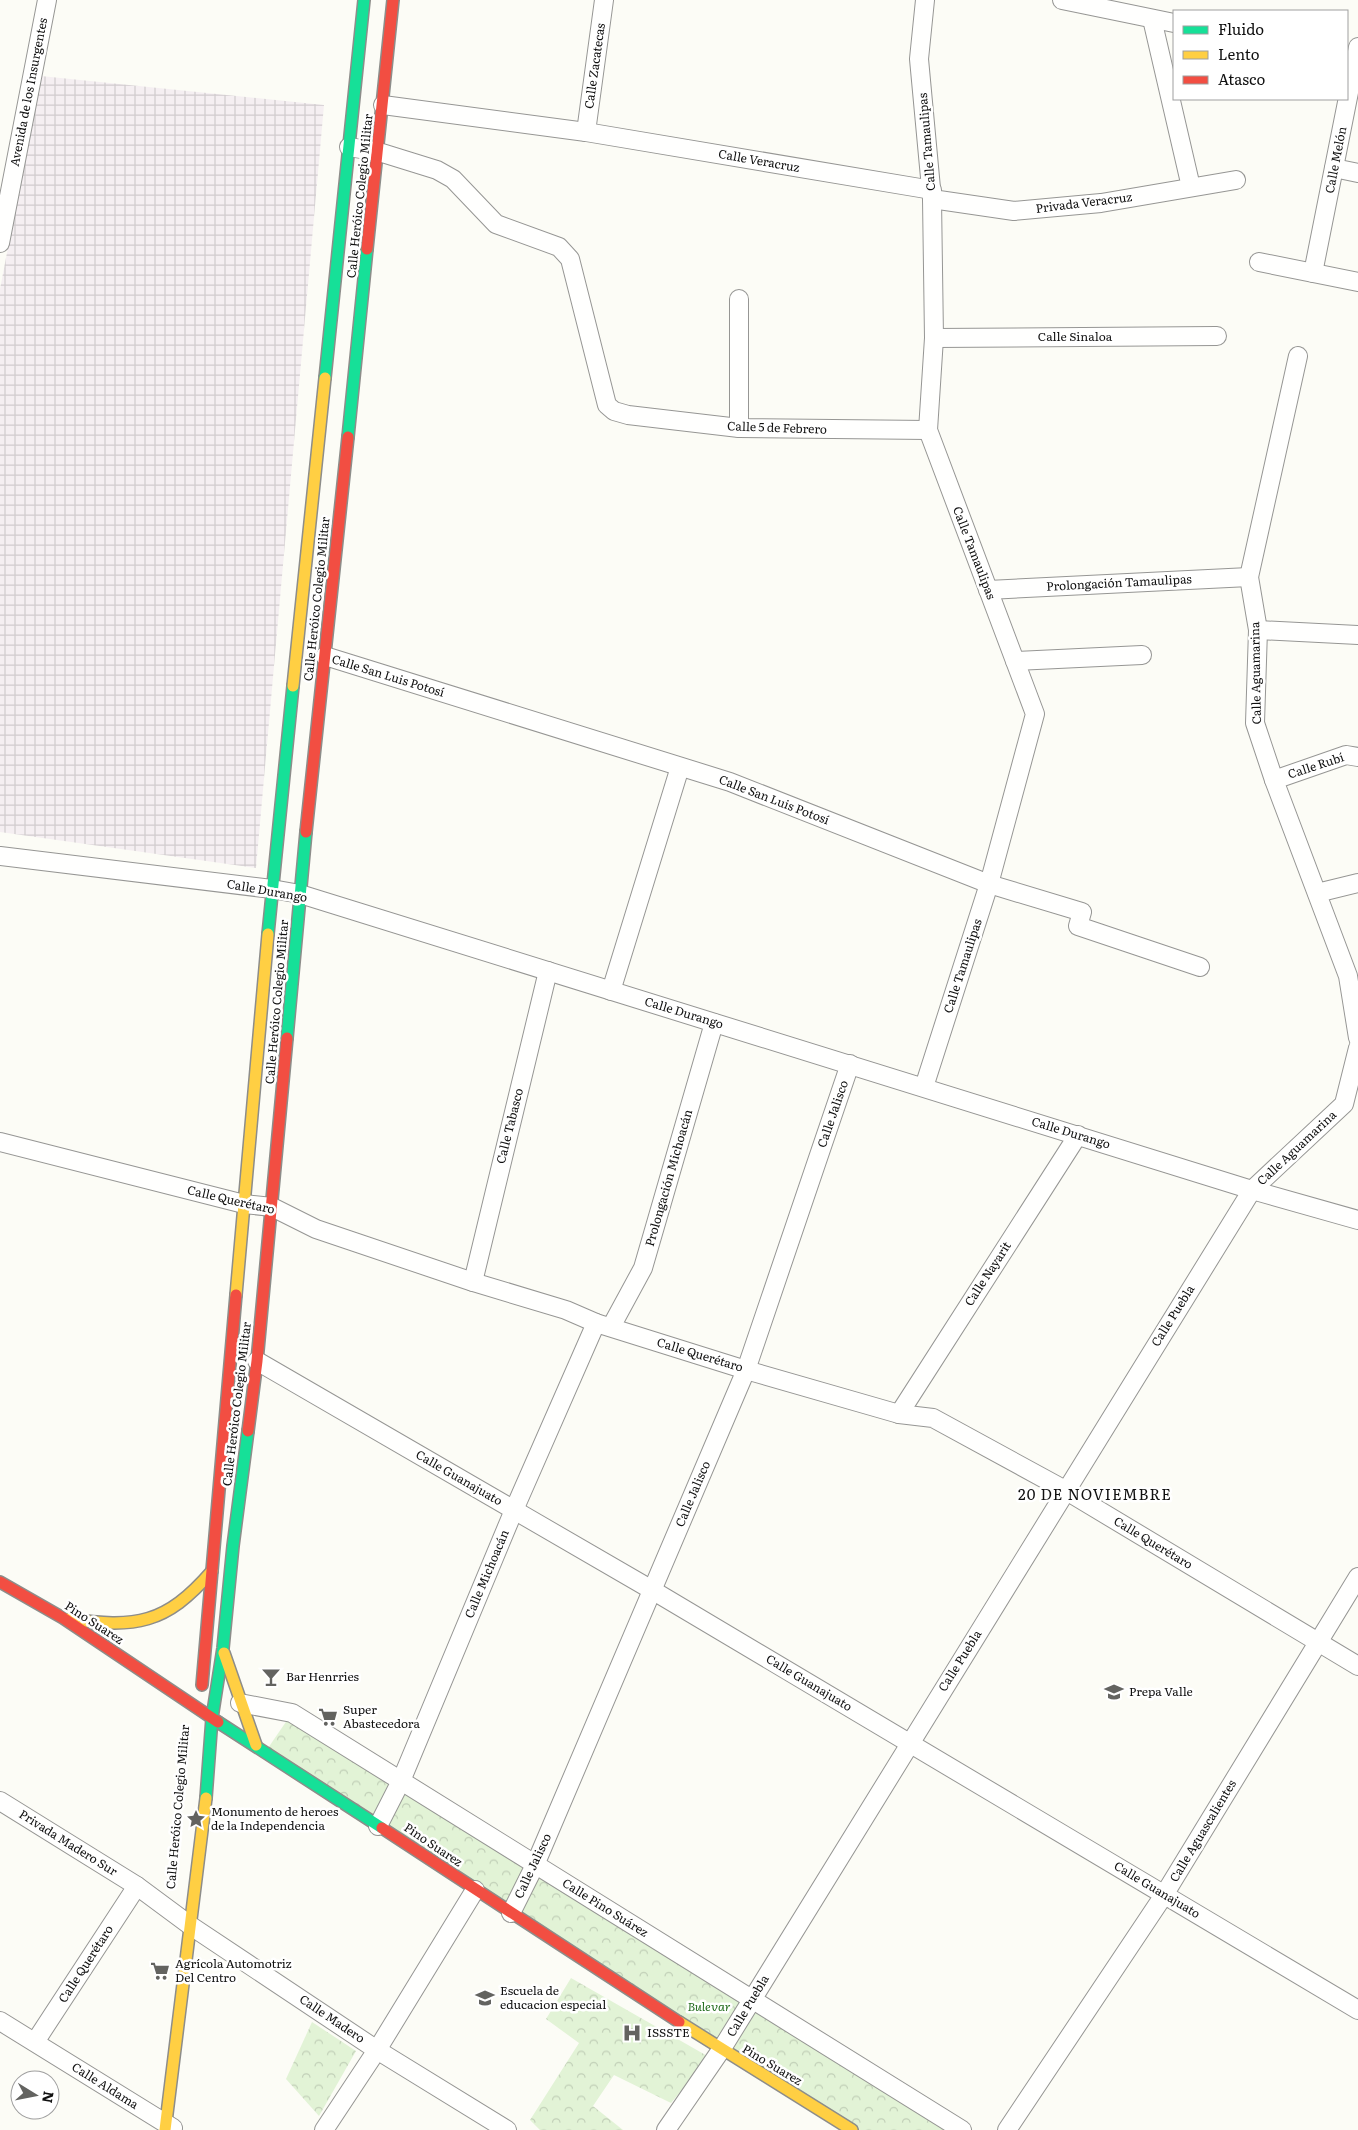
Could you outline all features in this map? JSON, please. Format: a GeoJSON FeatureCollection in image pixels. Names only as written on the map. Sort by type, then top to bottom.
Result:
{"type":"FeatureCollection","features":[{"type":"Feature","properties":{"kind":"main road","name":"Calle Heróico Colegio Militar"},"geometry":{"type":"LineString","coordinates":[[199,1714],[272,889],[315,615],[338,395],[349,147],[364,0]]}},
{"type":"Feature","properties":{"kind":"main road","name":"Calle Heróico Colegio Militar"},"geometry":{"type":"LineString","coordinates":[[169,2128],[187,1922],[210,1761],[212,1718],[223,1648],[233,1546],[257,1361],[300,894],[325,656],[315,615],[338,395],[379,152],[394,0]]}},
{"type":"Feature","properties":{"kind":"main road"},"geometry":{"type":"LineString","coordinates":[[214,1544],[233,1546]]}},
{"type":"Feature","properties":{"kind":"main road"},"geometry":{"type":"LineString","coordinates":[[63,1618],[94,1623],[117,1624],[159,1618],[196,1591],[212,1571]]}},
{"type":"Feature","properties":{"kind":"main road","name":"Pino Suarez"},"geometry":{"type":"LineString","coordinates":[[0,1582],[63,1618],[199,1714],[212,1718],[256,1745],[721,2050],[852,2130]]}},
{"type":"Feature","properties":{"kind":"main road"},"geometry":{"type":"LineString","coordinates":[[223,1648],[240,1703],[256,1745]]}},
{"type":"Feature","properties":{"kind":"main road","name":"Calle Heróico Colegio Militar"},"geometry":{"type":"LineString","coordinates":[[187,1922],[189,1843]]}},
{"type":"Feature","properties":{"kind":"street","name":"Avenida de los Insurgentes"},"geometry":{"type":"LineString","coordinates":[[0,243],[47,0]]}},
{"type":"Feature","properties":{"kind":"street","name":"Calle Zacatecas"},"geometry":{"type":"LineString","coordinates":[[586,132],[604,0]]}},
{"type":"Feature","properties":{"kind":"street","name":"Calle Tamaulipas"},"geometry":{"type":"LineString","coordinates":[[924,1087],[989,884],[1035,714],[928,430],[934,338],[932,195],[919,59],[925,0]]}},
{"type":"Feature","properties":{"kind":"street"},"geometry":{"type":"LineString","coordinates":[[1062,0],[1173,23]]}},
{"type":"Feature","properties":{"kind":"street"},"geometry":{"type":"LineString","coordinates":[[1152,18],[1191,187]]}},
{"type":"Feature","properties":{"kind":"street","name":"Calle Melón"},"geometry":{"type":"LineString","coordinates":[[1348,94],[1355,57]]}},
{"type":"Feature","properties":{"kind":"street","name":"Calle Melón"},"geometry":{"type":"LineString","coordinates":[[1314,273],[1347,100]]}},
{"type":"Feature","properties":{"kind":"street","name":"Calle Veracruz"},"geometry":{"type":"LineString","coordinates":[[383,105],[586,132],[932,195]]}},
{"type":"Feature","properties":{"kind":"street"},"geometry":{"type":"LineString","coordinates":[[349,147],[379,152]]}},
{"type":"Feature","properties":{"kind":"street","name":"Calle 5 de Febrero"},"geometry":{"type":"LineString","coordinates":[[379,152],[437,170],[453,179],[496,224],[558,248],[570,259],[607,405],[614,412],[740,428],[928,430]]}},
{"type":"Feature","properties":{"kind":"street"},"geometry":{"type":"LineString","coordinates":[[1334,168],[1358,173]]}},
{"type":"Feature","properties":{"kind":"street","name":"Privada Veracruz"},"geometry":{"type":"LineString","coordinates":[[932,195],[1014,210],[1101,203],[1236,180]]}},
{"type":"Feature","properties":{"kind":"street"},"geometry":{"type":"LineString","coordinates":[[1259,262],[1358,282]]}},
{"type":"Feature","properties":{"kind":"street"},"geometry":{"type":"LineString","coordinates":[[739,298],[740,428]]}},
{"type":"Feature","properties":{"kind":"street","name":"Calle Sinaloa"},"geometry":{"type":"LineString","coordinates":[[934,338],[1217,336]]}},
{"type":"Feature","properties":{"kind":"street","name":"Calle Aguamarina"},"geometry":{"type":"LineString","coordinates":[[1298,356],[1249,577],[1258,630],[1255,723],[1274,780],[1348,976],[1355,1000],[1358,1038]]}},
{"type":"Feature","properties":{"kind":"street","name":"Prolongación Tamaulipas"},"geometry":{"type":"LineString","coordinates":[[988,590],[1249,577]]}},
{"type":"Feature","properties":{"kind":"street"},"geometry":{"type":"LineString","coordinates":[[1258,630],[1358,635]]}},
{"type":"Feature","properties":{"kind":"street","name":"Calle San Luis Potosí"},"geometry":{"type":"LineString","coordinates":[[325,656],[730,782],[989,884],[1082,912],[1078,926],[1200,967]]}},
{"type":"Feature","properties":{"kind":"street"},"geometry":{"type":"LineString","coordinates":[[1015,661],[1142,656]]}},
{"type":"Feature","properties":{"kind":"street","name":"Calle Rubí"},"geometry":{"type":"LineString","coordinates":[[1274,780],[1346,755],[1358,757]]}},
{"type":"Feature","properties":{"kind":"street"},"geometry":{"type":"LineString","coordinates":[[611,991],[680,767]]}},
{"type":"Feature","properties":{"kind":"street","name":"Calle Durango"},"geometry":{"type":"LineString","coordinates":[[0,856],[300,894],[1252,1190],[1358,1220]]}},
{"type":"Feature","properties":{"kind":"street"},"geometry":{"type":"LineString","coordinates":[[1317,893],[1358,883]]}},
{"type":"Feature","properties":{"kind":"street","name":"Calle Tabasco"},"geometry":{"type":"LineString","coordinates":[[473,1282],[548,971]]}},
{"type":"Feature","properties":{"kind":"street","name":"Prolongación Michoacán"},"geometry":{"type":"LineString","coordinates":[[603,1325],[643,1268],[714,1022]]}},
{"type":"Feature","properties":{"kind":"street","name":"Calle Aguamarina"},"geometry":{"type":"LineString","coordinates":[[1252,1190],[1344,1104],[1358,1048]]}},
{"type":"Feature","properties":{"kind":"street","name":"Calle Jalisco"},"geometry":{"type":"LineString","coordinates":[[510,1913],[535,1865],[746,1370],[850,1064]]}},
{"type":"Feature","properties":{"kind":"street","name":"Calle Nayarit"},"geometry":{"type":"LineString","coordinates":[[899,1414],[1078,1135]]}},
{"type":"Feature","properties":{"kind":"street","name":"Calle Querétaro"},"geometry":{"type":"LineString","coordinates":[[0,1142],[244,1204],[272,1207],[316,1229],[473,1282],[566,1310],[603,1325],[746,1370],[899,1414],[933,1418],[1065,1490],[1358,1666]]}},
{"type":"Feature","properties":{"kind":"street","name":"Calle Puebla"},"geometry":{"type":"LineString","coordinates":[[666,2130],[721,2050],[1065,1490],[1252,1190]]}},
{"type":"Feature","properties":{"kind":"street","name":"Calle Michoacán"},"geometry":{"type":"LineString","coordinates":[[378,1826],[401,1781],[514,1510],[603,1325]]}},
{"type":"Feature","properties":{"kind":"street","name":"Calle Guanajuato"},"geometry":{"type":"LineString","coordinates":[[257,1361],[910,1742],[1358,2010]]}},
{"type":"Feature","properties":{"kind":"street","name":"Calle Aguascalientes"},"geometry":{"type":"LineString","coordinates":[[1007,2130],[1164,1894],[1317,1641],[1358,1577]]}},
{"type":"Feature","properties":{"kind":"street","name":"Calle Pino Suárez"},"geometry":{"type":"LineString","coordinates":[[240,1703],[292,1713],[962,2130]]}},
{"type":"Feature","properties":{"kind":"street","name":"Privada Madero Sur"},"geometry":{"type":"LineString","coordinates":[[0,1801],[136,1886]]}},
{"type":"Feature","properties":{"kind":"street","name":"Calle Querétaro"},"geometry":{"type":"LineString","coordinates":[[35,2042],[136,1886]]}},
{"type":"Feature","properties":{"kind":"street","name":"Calle Madero"},"geometry":{"type":"LineString","coordinates":[[136,1886],[377,2050],[507,2130]]}},
{"type":"Feature","properties":{"kind":"street"},"geometry":{"type":"LineString","coordinates":[[324,2130],[377,2050],[475,1890]]}},
{"type":"Feature","properties":{"kind":"street","name":"Calle Aldama"},"geometry":{"type":"LineString","coordinates":[[0,2021],[169,2128]]}},
{"type":"Feature","properties":{"kind":"shaded area"},"geometry":{"type":"Polygon","coordinates":[[[41,76],[324,105],[256,868],[0,832],[0,289],[41,76]]]}},
{"type":"Feature","properties":{"kind":"green space","name":"Bulevar"},"geometry":{"type":"Polygon","coordinates":[[[292,1713],[962,2130],[852,2130],[266,1751],[292,1713]]]}},
{"type":"Feature","properties":{"kind":"green space"},"geometry":{"type":"Polygon","coordinates":[[[571,1978],[709,2057],[671,2103],[614,2075],[593,2106],[623,2130],[540,2130],[530,2120],[579,2043],[546,2019],[571,1978]]]}},
{"type":"Feature","properties":{"kind":"green space"},"geometry":{"type":"Polygon","coordinates":[[[312,2022],[356,2051],[319,2116],[286,2079],[312,2022]]]}},
{"type":"Feature","properties":{"kind":"traffic: fast"},"geometry":{"type":"LineString","coordinates":[[325,378],[364,0]]}},
{"type":"Feature","properties":{"kind":"traffic: fast"},"geometry":{"type":"LineString","coordinates":[[348,437],[367,249]]}},
{"type":"Feature","properties":{"kind":"traffic: fast"},"geometry":{"type":"LineString","coordinates":[[268,934],[293,686]]}},
{"type":"Feature","properties":{"kind":"traffic: fast"},"geometry":{"type":"LineString","coordinates":[[287,1038],[306,832]]}},
{"type":"Feature","properties":{"kind":"traffic: fast"},"geometry":{"type":"LineString","coordinates":[[206,1798],[212,1718],[223,1648],[233,1546],[248,1431]]}},
{"type":"Feature","properties":{"kind":"traffic: fast"},"geometry":{"type":"LineString","coordinates":[[218,1722],[382,1828]]}},
{"type":"Feature","properties":{"kind":"traffic: slow"},"geometry":{"type":"LineString","coordinates":[[293,686],[325,378]]}},
{"type":"Feature","properties":{"kind":"traffic: slow"},"geometry":{"type":"LineString","coordinates":[[236,1295],[268,934]]}},
{"type":"Feature","properties":{"kind":"traffic: slow"},"geometry":{"type":"LineString","coordinates":[[68,1619],[113,1623],[148,1619],[179,1603],[212,1571]]}},
{"type":"Feature","properties":{"kind":"traffic: slow"},"geometry":{"type":"LineString","coordinates":[[224,1653],[256,1745]]}},
{"type":"Feature","properties":{"kind":"traffic: slow"},"geometry":{"type":"LineString","coordinates":[[165,2130],[206,1798]]}},
{"type":"Feature","properties":{"kind":"traffic: slow"},"geometry":{"type":"LineString","coordinates":[[679,2022],[852,2130]]}},
{"type":"Feature","properties":{"kind":"traffic: jam"},"geometry":{"type":"LineString","coordinates":[[367,249],[393,0]]}},
{"type":"Feature","properties":{"kind":"traffic: jam"},"geometry":{"type":"LineString","coordinates":[[306,832],[348,437]]}},
{"type":"Feature","properties":{"kind":"traffic: jam"},"geometry":{"type":"LineString","coordinates":[[248,1431],[257,1361],[287,1038]]}},
{"type":"Feature","properties":{"kind":"traffic: jam"},"geometry":{"type":"LineString","coordinates":[[202,1685],[236,1295]]}},
{"type":"Feature","properties":{"kind":"traffic: jam"},"geometry":{"type":"LineString","coordinates":[[0,1582],[63,1618],[218,1722]]}},
{"type":"Feature","properties":{"kind":"traffic: jam"},"geometry":{"type":"LineString","coordinates":[[382,1828],[679,2022]]}},
{"type":"Feature","properties":{"kind":"place","name":"Bar Henrries"},"geometry":{"type":"Point","coordinates":[271,1677]}},
{"type":"Feature","properties":{"kind":"place","name":"Prepa Valle"},"geometry":{"type":"Point","coordinates":[1114,1692]}},
{"type":"Feature","properties":{"kind":"place","name":"Super Abastecedora"},"geometry":{"type":"Point","coordinates":[328,1717]}},
{"type":"Feature","properties":{"kind":"place","name":"Monumento de heroes de la Independencia"},"geometry":{"type":"Point","coordinates":[196,1819]}},
{"type":"Feature","properties":{"kind":"place","name":"Agrícola Automotriz Del Centro"},"geometry":{"type":"Point","coordinates":[160,1971]}},
{"type":"Feature","properties":{"kind":"place","name":"Escuela de educacion especial"},"geometry":{"type":"Point","coordinates":[485,1998]}},
{"type":"Feature","properties":{"kind":"place","name":"ISSSTE"},"geometry":{"type":"Point","coordinates":[632,2033]}},
{"type":"Feature","properties":{"kind":"district","name":"20 DE NOVIEMBRE"},"geometry":{"type":"Point","coordinates":[1095,1495]}}]}
